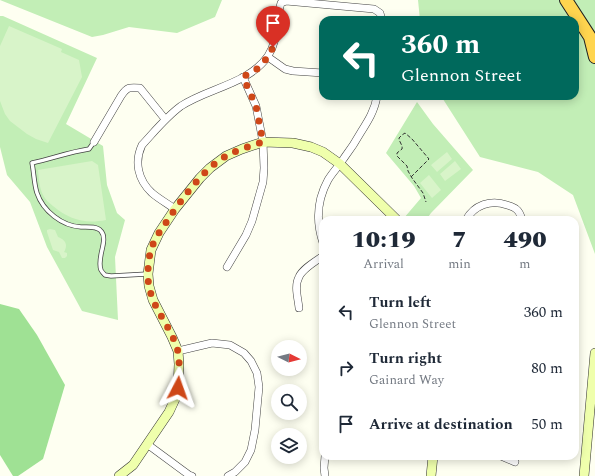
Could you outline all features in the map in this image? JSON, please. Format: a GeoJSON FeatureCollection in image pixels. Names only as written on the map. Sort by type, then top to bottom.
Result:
{"type":"FeatureCollection","features":[{"type":"Feature","properties":{"kind":"highway"},"geometry":{"type":"LineString","coordinates":[[566,0],[576,16]]}},
{"type":"Feature","properties":{"kind":"highway"},"geometry":{"type":"LineString","coordinates":[[579,20],[590,37],[595,57]]}},
{"type":"Feature","properties":{"kind":"street"},"geometry":{"type":"LineString","coordinates":[[175,209],[152,193],[141,179],[137,162],[142,144],[165,119],[182,105],[257,69],[268,57],[273,47],[276,37],[278,12],[281,3],[286,0],[374,9],[380,13],[381,16]]}},
{"type":"Feature","properties":{"kind":"street"},"geometry":{"type":"LineString","coordinates":[[268,57],[285,69],[319,73]]}},
{"type":"Feature","properties":{"kind":"street"},"geometry":{"type":"LineString","coordinates":[[227,267],[246,235],[252,221],[263,182],[263,142],[256,106],[243,77]]}},
{"type":"Feature","properties":{"kind":"street"},"geometry":{"type":"LineString","coordinates":[[94,142],[121,96],[126,89],[131,87],[140,88],[165,119]]}},
{"type":"Feature","properties":{"kind":"street"},"geometry":{"type":"LineString","coordinates":[[319,227],[318,220],[320,199],[328,180],[368,121],[374,109],[376,100]]}},
{"type":"Feature","properties":{"kind":"street"},"geometry":{"type":"LineString","coordinates":[[119,476],[133,465],[170,412],[178,388],[178,351],[153,300],[149,286],[148,274],[151,250],[159,233],[175,209],[210,168],[226,156],[263,142],[293,142],[323,152],[340,164],[393,216]]}},
{"type":"Feature","properties":{"kind":"street"},"geometry":{"type":"LineString","coordinates":[[468,216],[475,208],[493,202],[502,203],[516,209],[520,216]]}},
{"type":"Feature","properties":{"kind":"street"},"geometry":{"type":"LineString","coordinates":[[299,308],[296,288],[299,276],[306,268],[319,259]]}},
{"type":"Feature","properties":{"kind":"street"},"geometry":{"type":"LineString","coordinates":[[178,351],[212,343],[230,345],[244,353],[251,360],[257,373],[259,386],[255,430],[251,450],[245,462],[228,476]]}},
{"type":"Feature","properties":{"kind":"street"},"geometry":{"type":"LineString","coordinates":[[584,476],[595,353]]}},
{"type":"Feature","properties":{"kind":"street"},"geometry":{"type":"LineString","coordinates":[[147,444],[192,476]]}},
{"type":"Feature","properties":{"kind":"street"},"geometry":{"type":"LineString","coordinates":[[325,460],[325,476]]}},
{"type":"Feature","properties":{"kind":"street"},"geometry":{"type":"LineString","coordinates":[[431,476],[433,460]]}},
{"type":"Feature","properties":{"kind":"street"},"geometry":{"type":"LineString","coordinates":[[510,460],[515,462]]}},
{"type":"Feature","properties":{"kind":"lane"},"geometry":{"type":"LineString","coordinates":[[94,142],[89,149],[32,163],[38,195],[45,206],[56,218],[78,227],[96,228],[101,231],[104,237],[100,262],[101,270],[105,275],[148,274]]}},
{"type":"Feature","properties":{"kind":"path"},"geometry":{"type":"LineString","coordinates":[[411,176],[429,159],[412,139],[405,134],[399,138],[402,149],[397,153],[397,156],[407,166],[411,176],[423,193],[426,202]]}},
{"type":"Feature","properties":{"kind":"green space"},"geometry":{"type":"Polygon","coordinates":[[[0,0],[222,0],[215,17],[177,33],[129,27],[92,37],[0,0]]]}},
{"type":"Feature","properties":{"kind":"green space"},"geometry":{"type":"Polygon","coordinates":[[[418,0],[595,0],[595,254],[573,195],[538,172],[480,157],[444,100],[579,100],[579,16],[420,16],[418,0]]]}},
{"type":"Feature","properties":{"kind":"green space"},"geometry":{"type":"Polygon","coordinates":[[[0,16],[97,58],[66,124],[103,146],[107,185],[117,213],[125,220],[115,257],[118,320],[82,311],[47,247],[30,202],[7,175],[0,147],[0,16]]]}},
{"type":"Feature","properties":{"kind":"green space"},"geometry":{"type":"Polygon","coordinates":[[[9,26],[62,49],[61,52],[79,60],[82,77],[48,143],[27,134],[10,121],[5,114],[0,101],[0,46],[9,26]]]}},
{"type":"Feature","properties":{"kind":"green space"},"geometry":{"type":"Polygon","coordinates":[[[417,102],[433,124],[473,170],[429,216],[406,216],[421,198],[414,186],[386,153],[417,102]]]}},
{"type":"Feature","properties":{"kind":"green space"},"geometry":{"type":"Polygon","coordinates":[[[447,152],[452,159],[437,172],[431,165],[447,152]]]}},
{"type":"Feature","properties":{"kind":"green space"},"geometry":{"type":"Polygon","coordinates":[[[92,161],[98,165],[106,220],[78,220],[59,211],[44,196],[39,182],[38,170],[92,161]]]}},
{"type":"Feature","properties":{"kind":"green space"},"geometry":{"type":"Polygon","coordinates":[[[455,161],[461,169],[445,181],[440,174],[455,161]]]}},
{"type":"Feature","properties":{"kind":"green space"},"geometry":{"type":"Polygon","coordinates":[[[429,175],[441,190],[432,198],[420,183],[429,175]]]}},
{"type":"Feature","properties":{"kind":"green space"},"geometry":{"type":"Polygon","coordinates":[[[47,230],[55,230],[58,237],[66,243],[64,252],[67,253],[67,256],[65,258],[62,258],[59,252],[53,250],[47,232],[47,230]]]}},
{"type":"Feature","properties":{"kind":"green space"},"geometry":{"type":"Polygon","coordinates":[[[0,304],[19,309],[37,335],[65,385],[43,459],[18,476],[13,476],[0,455],[0,304]]]}},
{"type":"Feature","properties":{"kind":"route"},"geometry":{"type":"LineString","coordinates":[[178,388],[178,351],[153,300],[149,286],[148,274],[151,250],[159,233],[175,209],[210,168],[226,156],[263,142],[256,106],[243,77],[257,69],[268,57],[273,47]]}}]}
